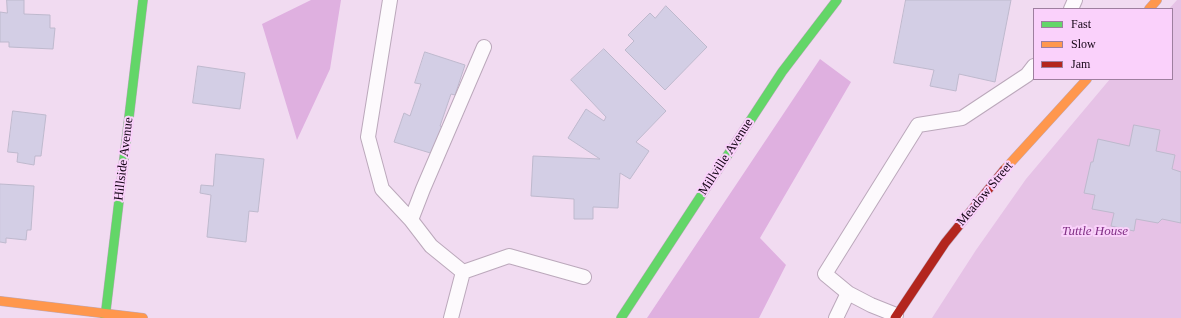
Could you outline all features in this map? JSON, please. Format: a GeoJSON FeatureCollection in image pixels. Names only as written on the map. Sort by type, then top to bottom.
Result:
{"type":"FeatureCollection","features":[{"type":"Feature","properties":{"kind":"street","name":"Hillside Avenue"},"geometry":{"type":"LineString","coordinates":[[106,316],[142,0]]}},
{"type":"Feature","properties":{"kind":"street","name":"Millville Avenue"},"geometry":{"type":"LineString","coordinates":[[621,318],[782,72],[837,0]]}},
{"type":"Feature","properties":{"kind":"street"},"geometry":{"type":"LineString","coordinates":[[1150,8],[1157,0]]}},
{"type":"Feature","properties":{"kind":"street","name":"Meadow Street"},"geometry":{"type":"LineString","coordinates":[[895,317],[945,243],[1011,162],[1086,80]]}},
{"type":"Feature","properties":{"kind":"street"},"geometry":{"type":"LineString","coordinates":[[0,301],[106,316],[142,318]]}},
{"type":"Feature","properties":{"kind":"lane"},"geometry":{"type":"LineString","coordinates":[[390,0],[368,137],[382,189],[411,220],[430,246],[463,272]]}},
{"type":"Feature","properties":{"kind":"lane"},"geometry":{"type":"LineString","coordinates":[[411,220],[484,47]]}},
{"type":"Feature","properties":{"kind":"lane"},"geometry":{"type":"LineString","coordinates":[[895,317],[848,293],[825,274],[918,126],[962,118],[1027,75],[1033,67]]}},
{"type":"Feature","properties":{"kind":"lane"},"geometry":{"type":"LineString","coordinates":[[463,272],[509,256],[584,277]]}},
{"type":"Feature","properties":{"kind":"lane"},"geometry":{"type":"LineString","coordinates":[[451,318],[463,272]]}},
{"type":"Feature","properties":{"kind":"lane"},"geometry":{"type":"LineString","coordinates":[[836,318],[848,293]]}},
{"type":"Feature","properties":{"kind":"green space","name":"Tuttle House"},"geometry":{"type":"Polygon","coordinates":[[[1177,0],[1181,0],[1181,318],[932,318],[976,250],[1026,179],[1109,80],[1173,80],[1173,8],[1170,8],[1177,0]]]}},
{"type":"Feature","properties":{"kind":"shaded area"},"geometry":{"type":"Polygon","coordinates":[[[311,0],[341,0],[330,69],[297,140],[262,24],[311,0]]]}},
{"type":"Feature","properties":{"kind":"shaded area"},"geometry":{"type":"Polygon","coordinates":[[[820,59],[851,82],[760,238],[786,265],[759,318],[647,318],[820,59]]]}},
{"type":"Feature","properties":{"kind":"building"},"geometry":{"type":"Polygon","coordinates":[[[7,0],[24,0],[24,14],[50,15],[50,28],[55,28],[53,49],[9,47],[9,42],[0,42],[0,12],[7,13],[7,0]]]}},
{"type":"Feature","properties":{"kind":"building"},"geometry":{"type":"Polygon","coordinates":[[[906,0],[1011,0],[995,82],[959,74],[956,91],[930,86],[934,70],[894,63],[906,0]]]}},
{"type":"Feature","properties":{"kind":"building"},"geometry":{"type":"Polygon","coordinates":[[[666,6],[707,47],[665,90],[625,50],[634,41],[628,35],[650,13],[655,18],[666,6]]]}},
{"type":"Feature","properties":{"kind":"building"},"geometry":{"type":"Polygon","coordinates":[[[604,49],[666,111],[636,142],[649,151],[630,179],[620,173],[618,208],[593,207],[593,219],[574,219],[574,199],[531,196],[533,156],[600,159],[568,138],[586,109],[604,121],[606,117],[571,80],[604,49]]]}},
{"type":"Feature","properties":{"kind":"building"},"geometry":{"type":"Polygon","coordinates":[[[425,52],[465,65],[455,95],[451,94],[440,126],[446,128],[437,155],[394,142],[404,113],[410,116],[421,84],[415,83],[425,52]]]}},
{"type":"Feature","properties":{"kind":"building"},"geometry":{"type":"Polygon","coordinates":[[[198,66],[245,73],[240,109],[193,103],[198,66]]]}},
{"type":"Feature","properties":{"kind":"building"},"geometry":{"type":"Polygon","coordinates":[[[13,111],[46,115],[41,156],[35,156],[34,165],[17,162],[18,153],[8,152],[13,111]]]}},
{"type":"Feature","properties":{"kind":"building"},"geometry":{"type":"Polygon","coordinates":[[[1134,125],[1160,130],[1156,151],[1175,155],[1172,169],[1181,172],[1181,223],[1162,219],[1158,223],[1136,219],[1134,231],[1111,226],[1114,213],[1092,209],[1095,195],[1084,193],[1098,139],[1129,146],[1134,125]]]}},
{"type":"Feature","properties":{"kind":"building"},"geometry":{"type":"Polygon","coordinates":[[[216,154],[264,159],[258,212],[249,211],[246,242],[207,237],[211,195],[200,193],[201,185],[213,186],[216,154]]]}},
{"type":"Feature","properties":{"kind":"building"},"geometry":{"type":"Polygon","coordinates":[[[0,184],[34,186],[31,230],[27,230],[26,240],[6,238],[6,243],[0,242],[0,184]]]}},
{"type":"Feature","properties":{"kind":"traffic: fast"},"geometry":{"type":"LineString","coordinates":[[105,318],[143,0]]}},
{"type":"Feature","properties":{"kind":"traffic: fast"},"geometry":{"type":"LineString","coordinates":[[621,318],[782,72],[837,0]]}},
{"type":"Feature","properties":{"kind":"traffic: slow"},"geometry":{"type":"LineString","coordinates":[[1150,8],[1157,0]]}},
{"type":"Feature","properties":{"kind":"traffic: slow"},"geometry":{"type":"LineString","coordinates":[[1004,170],[1086,80]]}},
{"type":"Feature","properties":{"kind":"traffic: slow"},"geometry":{"type":"LineString","coordinates":[[0,301],[143,318]]}},
{"type":"Feature","properties":{"kind":"traffic: jam"},"geometry":{"type":"LineString","coordinates":[[895,318],[945,243],[1004,170]]}}]}
